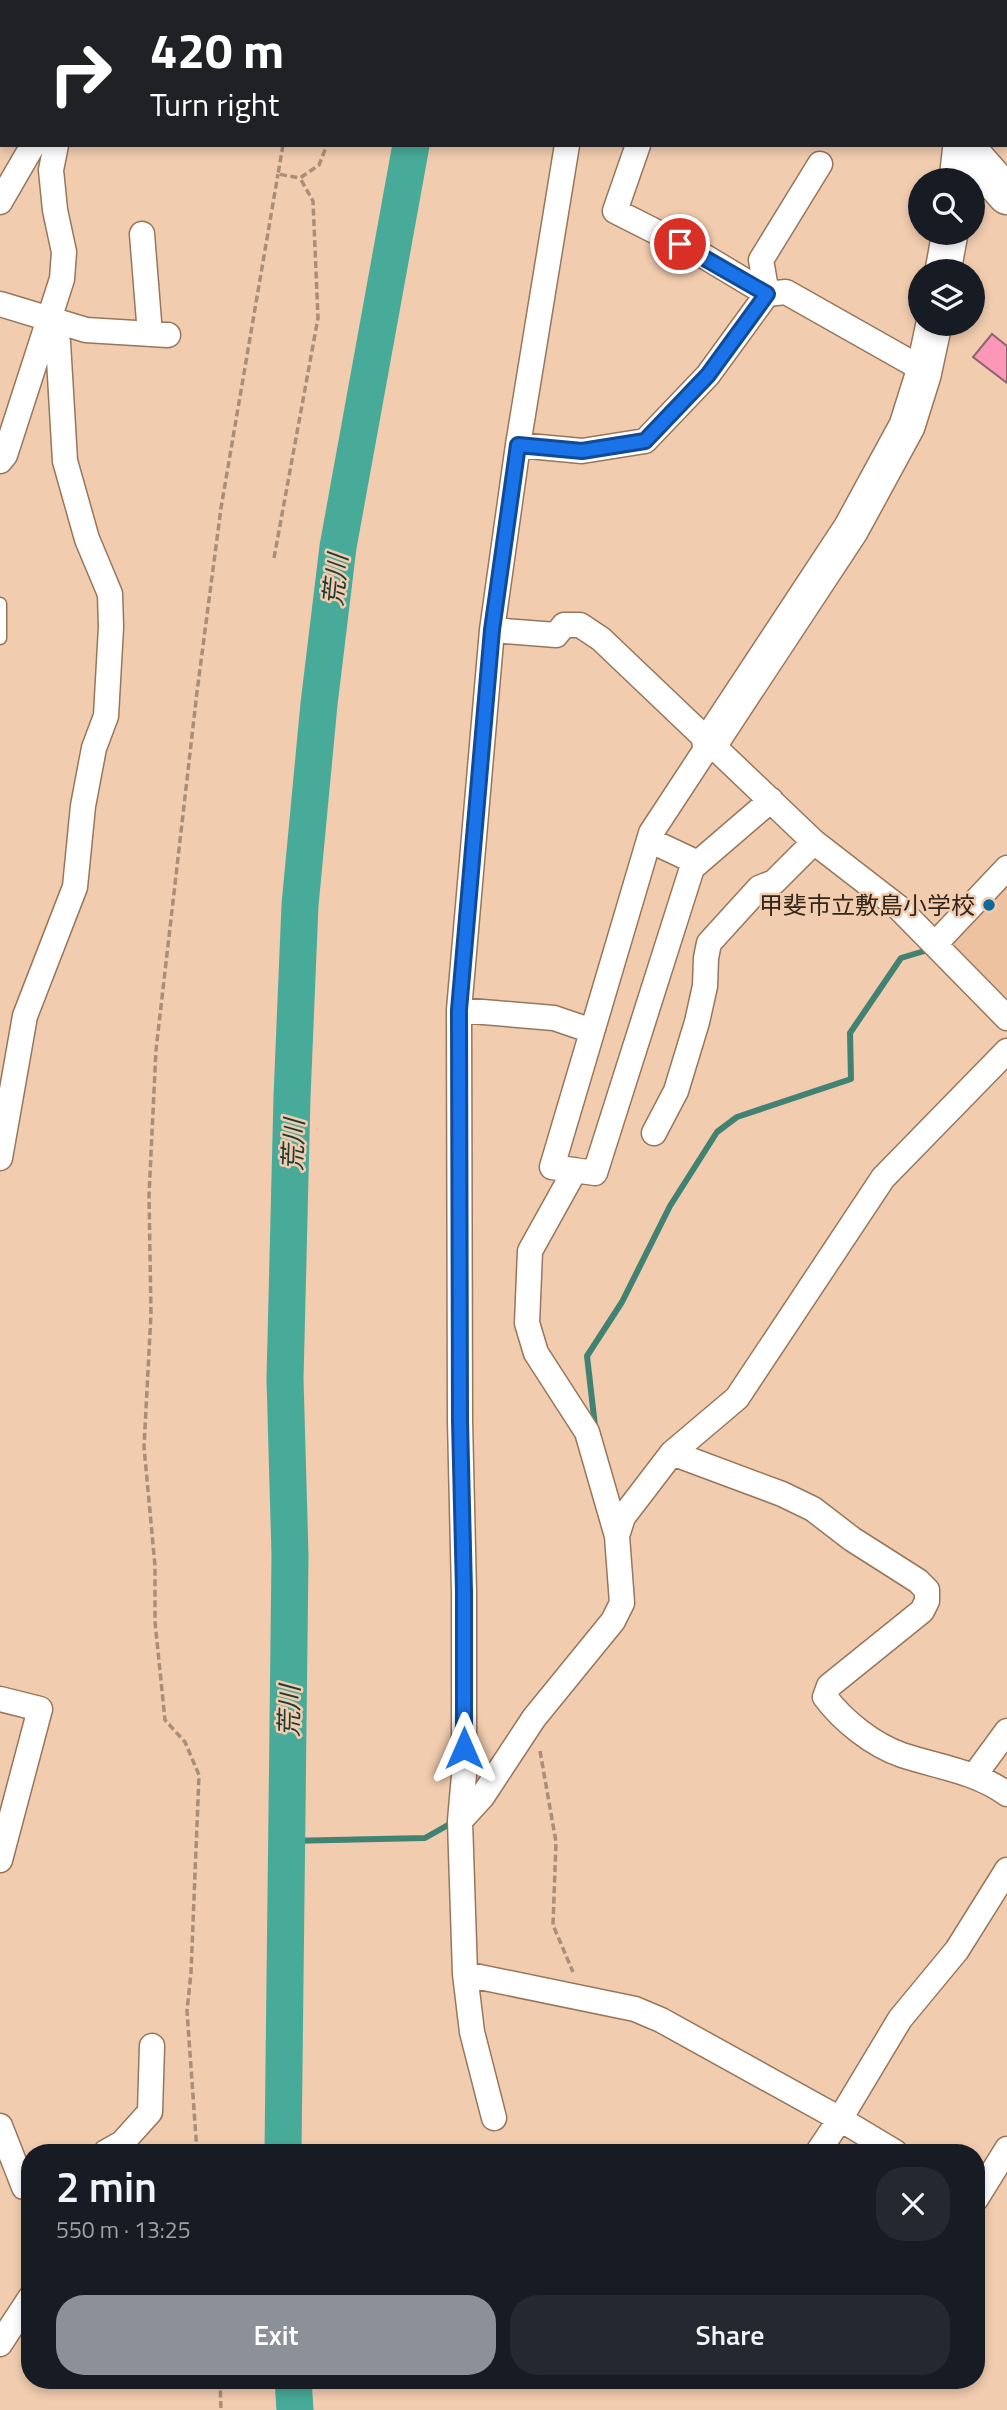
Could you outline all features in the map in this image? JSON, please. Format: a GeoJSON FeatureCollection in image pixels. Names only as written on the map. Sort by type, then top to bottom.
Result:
{"type":"FeatureCollection","features":[{"type":"Feature","properties":{"kind":"main road"},"geometry":{"type":"LineString","coordinates":[[964,147],[1007,195]]}},
{"type":"Feature","properties":{"kind":"street"},"geometry":{"type":"LineString","coordinates":[[0,202],[32,147]]}},
{"type":"Feature","properties":{"kind":"street"},"geometry":{"type":"LineString","coordinates":[[0,461],[5,454],[62,279],[64,252],[55,210],[51,170],[56,147]]}},
{"type":"Feature","properties":{"kind":"street"},"geometry":{"type":"LineString","coordinates":[[494,2118],[472,2032],[465,1974],[460,1821],[464,1775],[464,1592],[460,1421],[459,1010],[492,630],[518,445],[567,147]]}},
{"type":"Feature","properties":{"kind":"street"},"geometry":{"type":"LineString","coordinates":[[637,147],[615,211],[702,255],[767,294],[786,292],[924,370]]}},
{"type":"Feature","properties":{"kind":"street"},"geometry":{"type":"LineString","coordinates":[[959,168],[962,147]]}},
{"type":"Feature","properties":{"kind":"street"},"geometry":{"type":"LineString","coordinates":[[518,445],[582,451],[645,441],[708,375],[767,294],[761,260],[820,164]]}},
{"type":"Feature","properties":{"kind":"street"},"geometry":{"type":"LineString","coordinates":[[0,304],[86,330],[159,334],[142,234]]}},
{"type":"Feature","properties":{"kind":"street"},"geometry":{"type":"LineString","coordinates":[[0,1158],[25,1016],[75,887],[83,806],[94,748],[106,716],[110,594],[87,539],[65,461],[58,342],[49,320]]}},
{"type":"Feature","properties":{"kind":"street"},"geometry":{"type":"LineString","coordinates":[[771,800],[692,868],[595,1173],[552,1167],[651,833],[851,529],[907,426],[931,336]]}},
{"type":"Feature","properties":{"kind":"street"},"geometry":{"type":"LineString","coordinates":[[492,630],[556,635],[564,625],[580,625],[601,639],[814,842],[898,907],[1007,1018]]}},
{"type":"Feature","properties":{"kind":"street"},"geometry":{"type":"LineString","coordinates":[[649,840],[698,863]]}},
{"type":"Feature","properties":{"kind":"street"},"geometry":{"type":"LineString","coordinates":[[654,1133],[676,1091],[697,1022],[705,986],[709,943],[760,888],[774,882],[814,842]]}},
{"type":"Feature","properties":{"kind":"street"},"geometry":{"type":"LineString","coordinates":[[936,943],[1007,867]]}},
{"type":"Feature","properties":{"kind":"street"},"geometry":{"type":"LineString","coordinates":[[459,1010],[554,1018],[592,1031]]}},
{"type":"Feature","properties":{"kind":"street"},"geometry":{"type":"LineString","coordinates":[[617,1536],[623,1517],[672,1453],[737,1398],[883,1178],[1007,1051]]}},
{"type":"Feature","properties":{"kind":"street"},"geometry":{"type":"LineString","coordinates":[[460,1821],[482,1797],[534,1718],[613,1621],[622,1603],[617,1536],[587,1432],[536,1353],[527,1323],[530,1251],[575,1170]]}},
{"type":"Feature","properties":{"kind":"street"},"geometry":{"type":"LineString","coordinates":[[672,1453],[782,1494],[813,1509],[852,1539],[918,1581],[927,1590],[928,1601],[922,1611],[829,1686],[825,1697],[832,1707],[873,1741],[900,1754],[990,1781],[1007,1794]]}},
{"type":"Feature","properties":{"kind":"street"},"geometry":{"type":"LineString","coordinates":[[0,1699],[40,1709],[0,1860]]}},
{"type":"Feature","properties":{"kind":"street"},"geometry":{"type":"LineString","coordinates":[[974,1776],[1007,1731]]}},
{"type":"Feature","properties":{"kind":"street"},"geometry":{"type":"LineString","coordinates":[[823,2144],[900,2019],[957,1950],[1007,1870]]}},
{"type":"Feature","properties":{"kind":"street"},"geometry":{"type":"LineString","coordinates":[[465,1974],[635,2009],[662,2020],[882,2144]]}},
{"type":"Feature","properties":{"kind":"street"},"geometry":{"type":"LineString","coordinates":[[121,2144],[150,2112],[152,2046]]}},
{"type":"Feature","properties":{"kind":"street"},"geometry":{"type":"LineString","coordinates":[[0,2126],[21,2179]]}},
{"type":"Feature","properties":{"kind":"street"},"geometry":{"type":"LineString","coordinates":[[985,2184],[1007,2148]]}},
{"type":"Feature","properties":{"kind":"street"},"geometry":{"type":"LineString","coordinates":[[0,2344],[21,2312]]}},
{"type":"Feature","properties":{"kind":"lane"},"geometry":{"type":"LineString","coordinates":[[0,604],[0,638]]}},
{"type":"Feature","properties":{"kind":"path"},"geometry":{"type":"LineString","coordinates":[[196,2144],[187,2011],[191,1973],[198,1775],[185,1742],[165,1720],[155,1622],[155,1566],[144,1447],[151,1314],[149,1195],[156,1050],[200,666],[221,508],[282,147]]}},
{"type":"Feature","properties":{"kind":"path"},"geometry":{"type":"LineString","coordinates":[[278,174],[300,177],[319,165],[326,147]]}},
{"type":"Feature","properties":{"kind":"path"},"geometry":{"type":"LineString","coordinates":[[274,558],[318,318],[313,201],[300,177]]}},
{"type":"Feature","properties":{"kind":"path"},"geometry":{"type":"LineString","coordinates":[[534,1718],[556,1842],[553,1925],[561,1949],[586,1999]]}},
{"type":"Feature","properties":{"kind":"path"},"geometry":{"type":"LineString","coordinates":[[220,2389],[221,2410]]}},
{"type":"Feature","properties":{"kind":"shaded area","name":"甲斐市立敷島小学校"},"geometry":{"type":"Polygon","coordinates":[[[1007,868],[1007,1018],[936,943],[1007,868]]]}},
{"type":"Feature","properties":{"kind":"building"},"geometry":{"type":"Polygon","coordinates":[[[992,334],[1007,346],[1007,383],[973,357],[992,334]]]}},
{"type":"Feature","properties":{"kind":"waterway","name":"荒川"},"geometry":{"type":"LineString","coordinates":[[283,2144],[290,1555],[285,1379],[300,905],[319,704],[338,547],[411,147]]}},
{"type":"Feature","properties":{"kind":"waterway"},"geometry":{"type":"LineString","coordinates":[[595,1426],[587,1356],[622,1302],[670,1206],[717,1132],[737,1117],[851,1079],[850,1033],[901,958],[931,949]]}},
{"type":"Feature","properties":{"kind":"waterway"},"geometry":{"type":"LineString","coordinates":[[286,1841],[425,1838],[448,1825],[453,1819]]}},
{"type":"Feature","properties":{"kind":"waterway","name":"荒川"},"geometry":{"type":"LineString","coordinates":[[294,2389],[295,2410]]}},
{"type":"Feature","properties":{"kind":"place","name":"甲斐市立敷島小学校"},"geometry":{"type":"Point","coordinates":[989,905]}},
{"type":"Feature","properties":{"kind":"route"},"geometry":{"type":"LineString","coordinates":[[464,1748],[459,1010],[492,630],[518,445],[582,451],[645,441],[708,375],[767,294],[680,244]]}}]}
